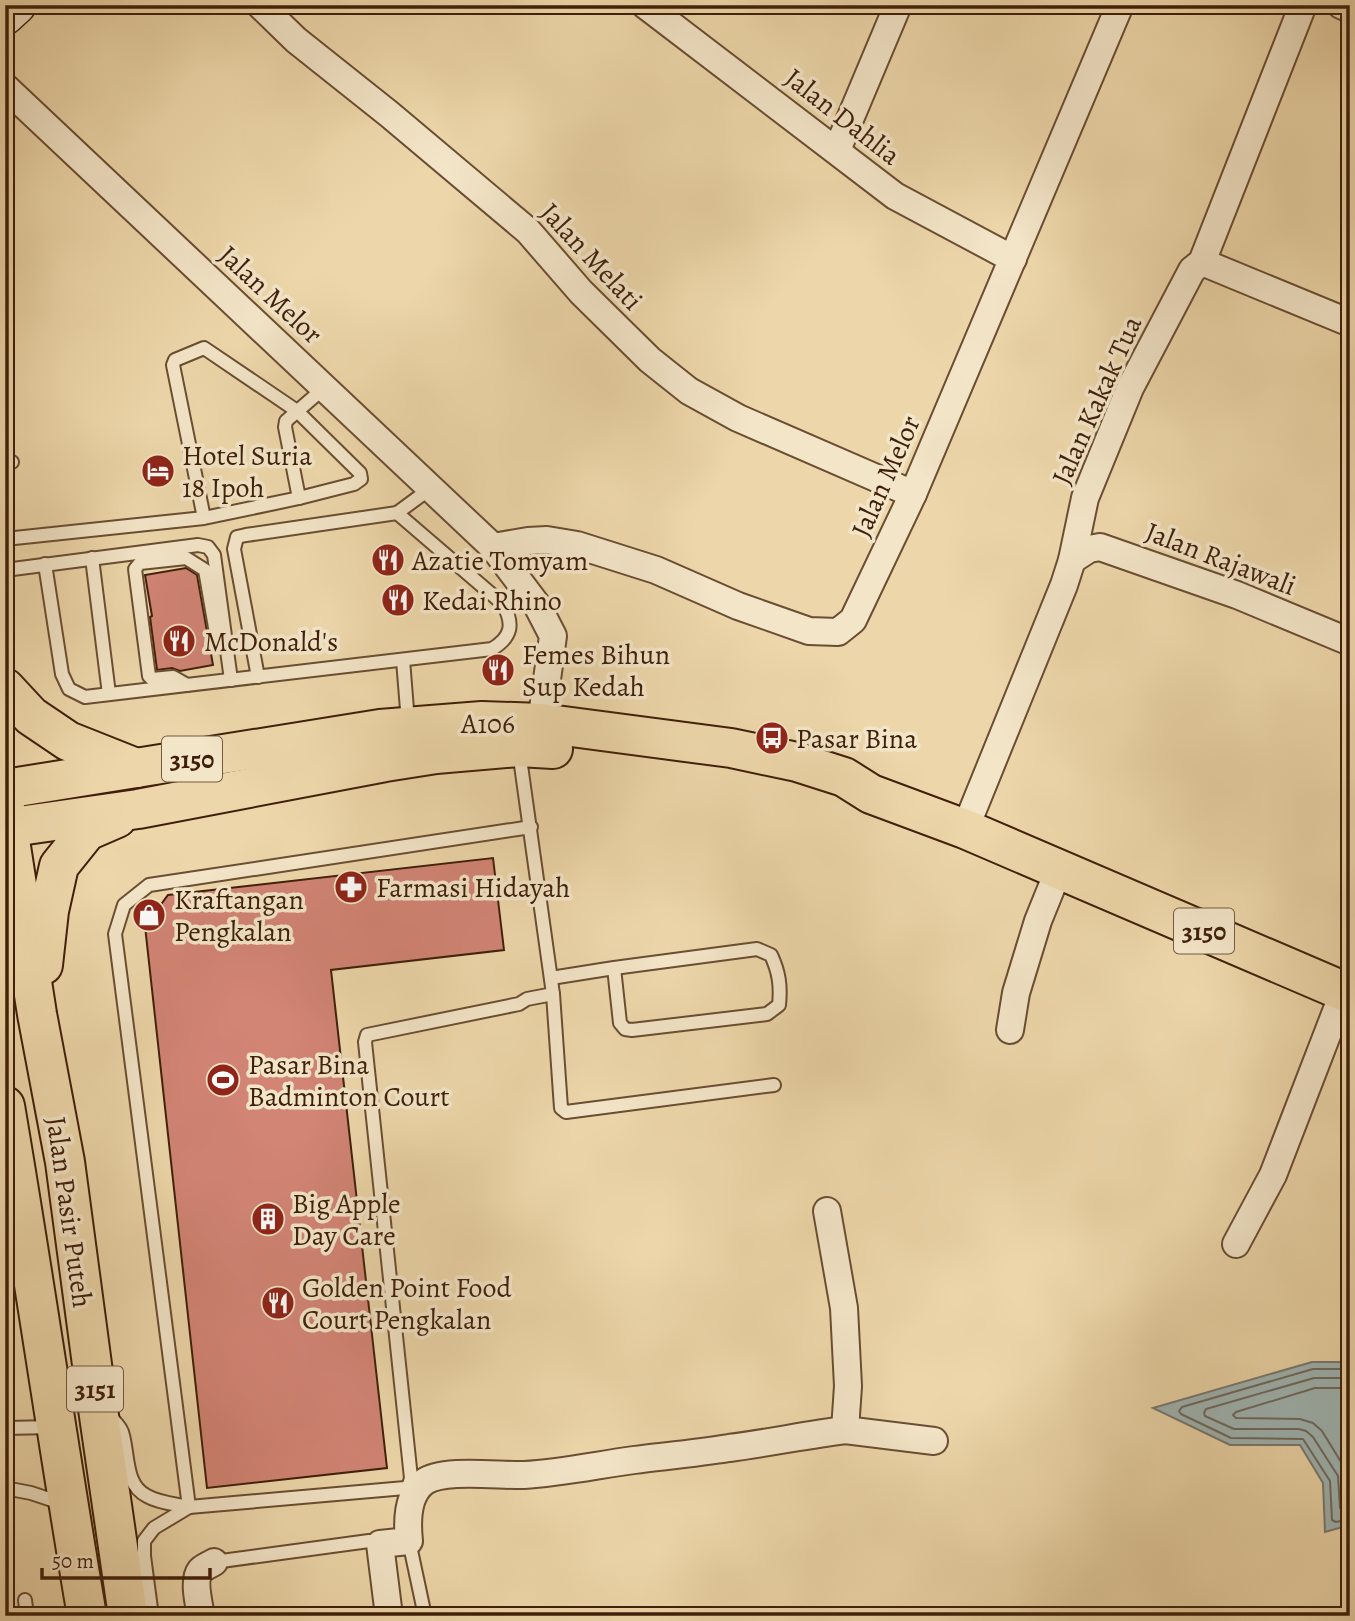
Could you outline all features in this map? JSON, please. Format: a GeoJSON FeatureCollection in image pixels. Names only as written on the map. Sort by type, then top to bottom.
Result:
{"type":"FeatureCollection","features":[{"type":"Feature","properties":{"kind":"main road"},"geometry":{"type":"LineString","coordinates":[[5,688],[31,716],[68,741],[136,768]]}},
{"type":"Feature","properties":{"kind":"main road","name":"A106"},"geometry":{"type":"LineString","coordinates":[[427,735],[482,721],[530,735]]}},
{"type":"Feature","properties":{"kind":"main road","name":"3150"},"geometry":{"type":"LineString","coordinates":[[5,789],[380,729],[427,735]]}},
{"type":"Feature","properties":{"kind":"main road","name":"3150"},"geometry":{"type":"LineString","coordinates":[[6,821],[138,809],[385,762],[427,735]]}},
{"type":"Feature","properties":{"kind":"main road","name":"3150"},"geometry":{"type":"LineString","coordinates":[[530,735],[730,762],[840,790],[871,794],[965,829],[1347,992]]}},
{"type":"Feature","properties":{"kind":"main road"},"geometry":{"type":"LineString","coordinates":[[37,1014],[49,911],[59,866],[87,831],[138,809]]}},
{"type":"Feature","properties":{"kind":"main road","name":"Jalan Pasir Puteh"},"geometry":{"type":"LineString","coordinates":[[6,821],[37,1014],[65,1162],[128,1616]]}},
{"type":"Feature","properties":{"kind":"main road","name":"Jalan Pasir Puteh"},"geometry":{"type":"LineString","coordinates":[[5,1106],[87,1616]]}},
{"type":"Feature","properties":{"kind":"street"},"geometry":{"type":"LineString","coordinates":[[5,16],[17,5]]}},
{"type":"Feature","properties":{"kind":"street","name":"Jalan Melati"},"geometry":{"type":"LineString","coordinates":[[260,5],[296,40],[528,231],[581,292],[630,341],[690,391],[738,418],[913,494]]}},
{"type":"Feature","properties":{"kind":"street"},"geometry":{"type":"LineString","coordinates":[[837,150],[898,5]]}},
{"type":"Feature","properties":{"kind":"street","name":"Jalan Melor"},"geometry":{"type":"LineString","coordinates":[[493,547],[547,540],[577,545],[656,570],[738,606],[808,631],[838,632],[853,620],[913,494],[1120,5]]}},
{"type":"Feature","properties":{"kind":"street","name":"Jalan Kakak Tua"},"geometry":{"type":"LineString","coordinates":[[965,829],[1064,585],[1085,498],[1130,388],[1192,270],[1202,262],[1303,5]]}},
{"type":"Feature","properties":{"kind":"street"},"geometry":{"type":"LineString","coordinates":[[1341,5],[1350,9]]}},
{"type":"Feature","properties":{"kind":"street","name":"Jalan Dahlia"},"geometry":{"type":"LineString","coordinates":[[651,7],[895,195],[1013,260]]}},
{"type":"Feature","properties":{"kind":"street","name":"Jalan Melor"},"geometry":{"type":"LineString","coordinates":[[5,87],[493,547],[537,605],[553,635],[530,735]]}},
{"type":"Feature","properties":{"kind":"street"},"geometry":{"type":"LineString","coordinates":[[1202,262],[1350,323]]}},
{"type":"Feature","properties":{"kind":"street","name":"Jalan Rajawali"},"geometry":{"type":"LineString","coordinates":[[1072,560],[1089,549],[1100,547],[1237,595],[1350,642]]}},
{"type":"Feature","properties":{"kind":"street"},"geometry":{"type":"LineString","coordinates":[[1010,1030],[1016,993],[1038,921],[1059,869]]}},
{"type":"Feature","properties":{"kind":"street"},"geometry":{"type":"LineString","coordinates":[[1236,1244],[1273,1175],[1347,992]]}},
{"type":"Feature","properties":{"kind":"street"},"geometry":{"type":"LineString","coordinates":[[827,1211],[844,1308],[848,1386],[845,1430]]}},
{"type":"Feature","properties":{"kind":"street"},"geometry":{"type":"LineString","coordinates":[[388,1616],[380,1544],[409,1541],[407,1521],[417,1489],[425,1480],[439,1475],[523,1475],[579,1470],[845,1430],[934,1441]]}},
{"type":"Feature","properties":{"kind":"street"},"geometry":{"type":"LineString","coordinates":[[201,1616],[197,1576],[201,1569],[214,1562]]}},
{"type":"Feature","properties":{"kind":"lane"},"geometry":{"type":"LineString","coordinates":[[5,539],[205,518],[299,498],[354,484],[361,479],[360,473],[297,411],[206,348],[201,348],[173,362],[205,518]]}},
{"type":"Feature","properties":{"kind":"lane"},"geometry":{"type":"LineString","coordinates":[[299,498],[285,427],[288,418],[324,388]]}},
{"type":"Feature","properties":{"kind":"lane"},"geometry":{"type":"LineString","coordinates":[[258,677],[234,548],[237,537],[397,513],[431,488]]}},
{"type":"Feature","properties":{"kind":"lane"},"geometry":{"type":"LineString","coordinates":[[45,564],[62,674],[68,689],[85,696],[492,649],[505,641],[510,629],[510,616],[503,604],[397,513]]}},
{"type":"Feature","properties":{"kind":"lane"},"geometry":{"type":"LineString","coordinates":[[5,570],[198,545],[208,547],[214,555],[231,680]]}},
{"type":"Feature","properties":{"kind":"lane"},"geometry":{"type":"LineString","coordinates":[[92,558],[109,694]]}},
{"type":"Feature","properties":{"kind":"lane"},"geometry":{"type":"LineString","coordinates":[[188,685],[173,677],[152,680],[149,676],[135,569],[140,563],[186,558],[205,570],[218,642],[227,651]]}},
{"type":"Feature","properties":{"kind":"lane"},"geometry":{"type":"LineString","coordinates":[[403,660],[427,735]]}},
{"type":"Feature","properties":{"kind":"lane"},"geometry":{"type":"LineString","coordinates":[[530,735],[531,827],[553,994],[561,1108],[566,1112],[774,1085]]}},
{"type":"Feature","properties":{"kind":"lane"},"geometry":{"type":"LineString","coordinates":[[189,1507],[116,934],[124,905],[149,885],[531,827]]}},
{"type":"Feature","properties":{"kind":"lane"},"geometry":{"type":"LineString","coordinates":[[551,978],[614,968],[757,949],[771,955],[778,971],[779,1005],[767,1014],[625,1029],[620,1023],[614,968]]}},
{"type":"Feature","properties":{"kind":"lane"},"geometry":{"type":"LineString","coordinates":[[97,1402],[122,1429],[131,1476],[138,1490],[148,1497],[189,1507],[405,1488],[409,1485],[411,1478],[365,1042],[367,1035],[519,1004],[527,999],[553,994]]}},
{"type":"Feature","properties":{"kind":"lane"},"geometry":{"type":"LineString","coordinates":[[5,1428],[56,1427]]}},
{"type":"Feature","properties":{"kind":"lane"},"geometry":{"type":"LineString","coordinates":[[5,1488],[68,1505]]}},
{"type":"Feature","properties":{"kind":"lane"},"geometry":{"type":"LineString","coordinates":[[152,1616],[144,1541],[153,1528],[189,1507]]}},
{"type":"Feature","properties":{"kind":"lane"},"geometry":{"type":"LineString","coordinates":[[214,1562],[369,1541],[380,1544]]}},
{"type":"Feature","properties":{"kind":"lane"},"geometry":{"type":"LineString","coordinates":[[409,1541],[425,1616]]}},
{"type":"Feature","properties":{"kind":"lane"},"geometry":{"type":"LineString","coordinates":[[25,1600],[27,1616]]}},
{"type":"Feature","properties":{"kind":"water"},"geometry":{"type":"Polygon","coordinates":[[[1312,1362],[1350,1362],[1350,1525],[1325,1532],[1323,1483],[1300,1445],[1230,1445],[1153,1408],[1312,1362]]]}},
{"type":"Feature","properties":{"kind":"building","name":"McDonald's"},"geometry":{"type":"Polygon","coordinates":[[[186,568],[197,575],[213,665],[180,671],[172,668],[157,670],[145,575],[186,568]]]}},
{"type":"Feature","properties":{"kind":"building","name":"Big Apple Day Care"},"geometry":{"type":"Polygon","coordinates":[[[493,858],[504,950],[331,970],[387,1468],[207,1488],[145,926],[168,895],[493,858]]]}},
{"type":"Feature","properties":{"kind":"place","name":"Hotel Suria 18 Ipoh"},"geometry":{"type":"Point","coordinates":[158,471]}},
{"type":"Feature","properties":{"kind":"place","name":"Azatie Tomyam"},"geometry":{"type":"Point","coordinates":[388,560]}},
{"type":"Feature","properties":{"kind":"place","name":"Kedai Rhino"},"geometry":{"type":"Point","coordinates":[398,600]}},
{"type":"Feature","properties":{"kind":"place","name":"McDonald's"},"geometry":{"type":"Point","coordinates":[179,641]}},
{"type":"Feature","properties":{"kind":"place","name":"Femes Bihun Sup Kedah"},"geometry":{"type":"Point","coordinates":[498,670]}},
{"type":"Feature","properties":{"kind":"place","name":"Pasar Bina"},"geometry":{"type":"Point","coordinates":[772,738]}},
{"type":"Feature","properties":{"kind":"place","name":"Farmasi Hidayah"},"geometry":{"type":"Point","coordinates":[351,887]}},
{"type":"Feature","properties":{"kind":"place","name":"Kraftangan Pengkalan"},"geometry":{"type":"Point","coordinates":[149,915]}},
{"type":"Feature","properties":{"kind":"place","name":"Pasar Bina Badminton Court"},"geometry":{"type":"Point","coordinates":[223,1080]}},
{"type":"Feature","properties":{"kind":"place","name":"Big Apple Day Care"},"geometry":{"type":"Point","coordinates":[268,1219]}},
{"type":"Feature","properties":{"kind":"place","name":"Golden Point Food Court Pengkalan"},"geometry":{"type":"Point","coordinates":[278,1303]}}]}
